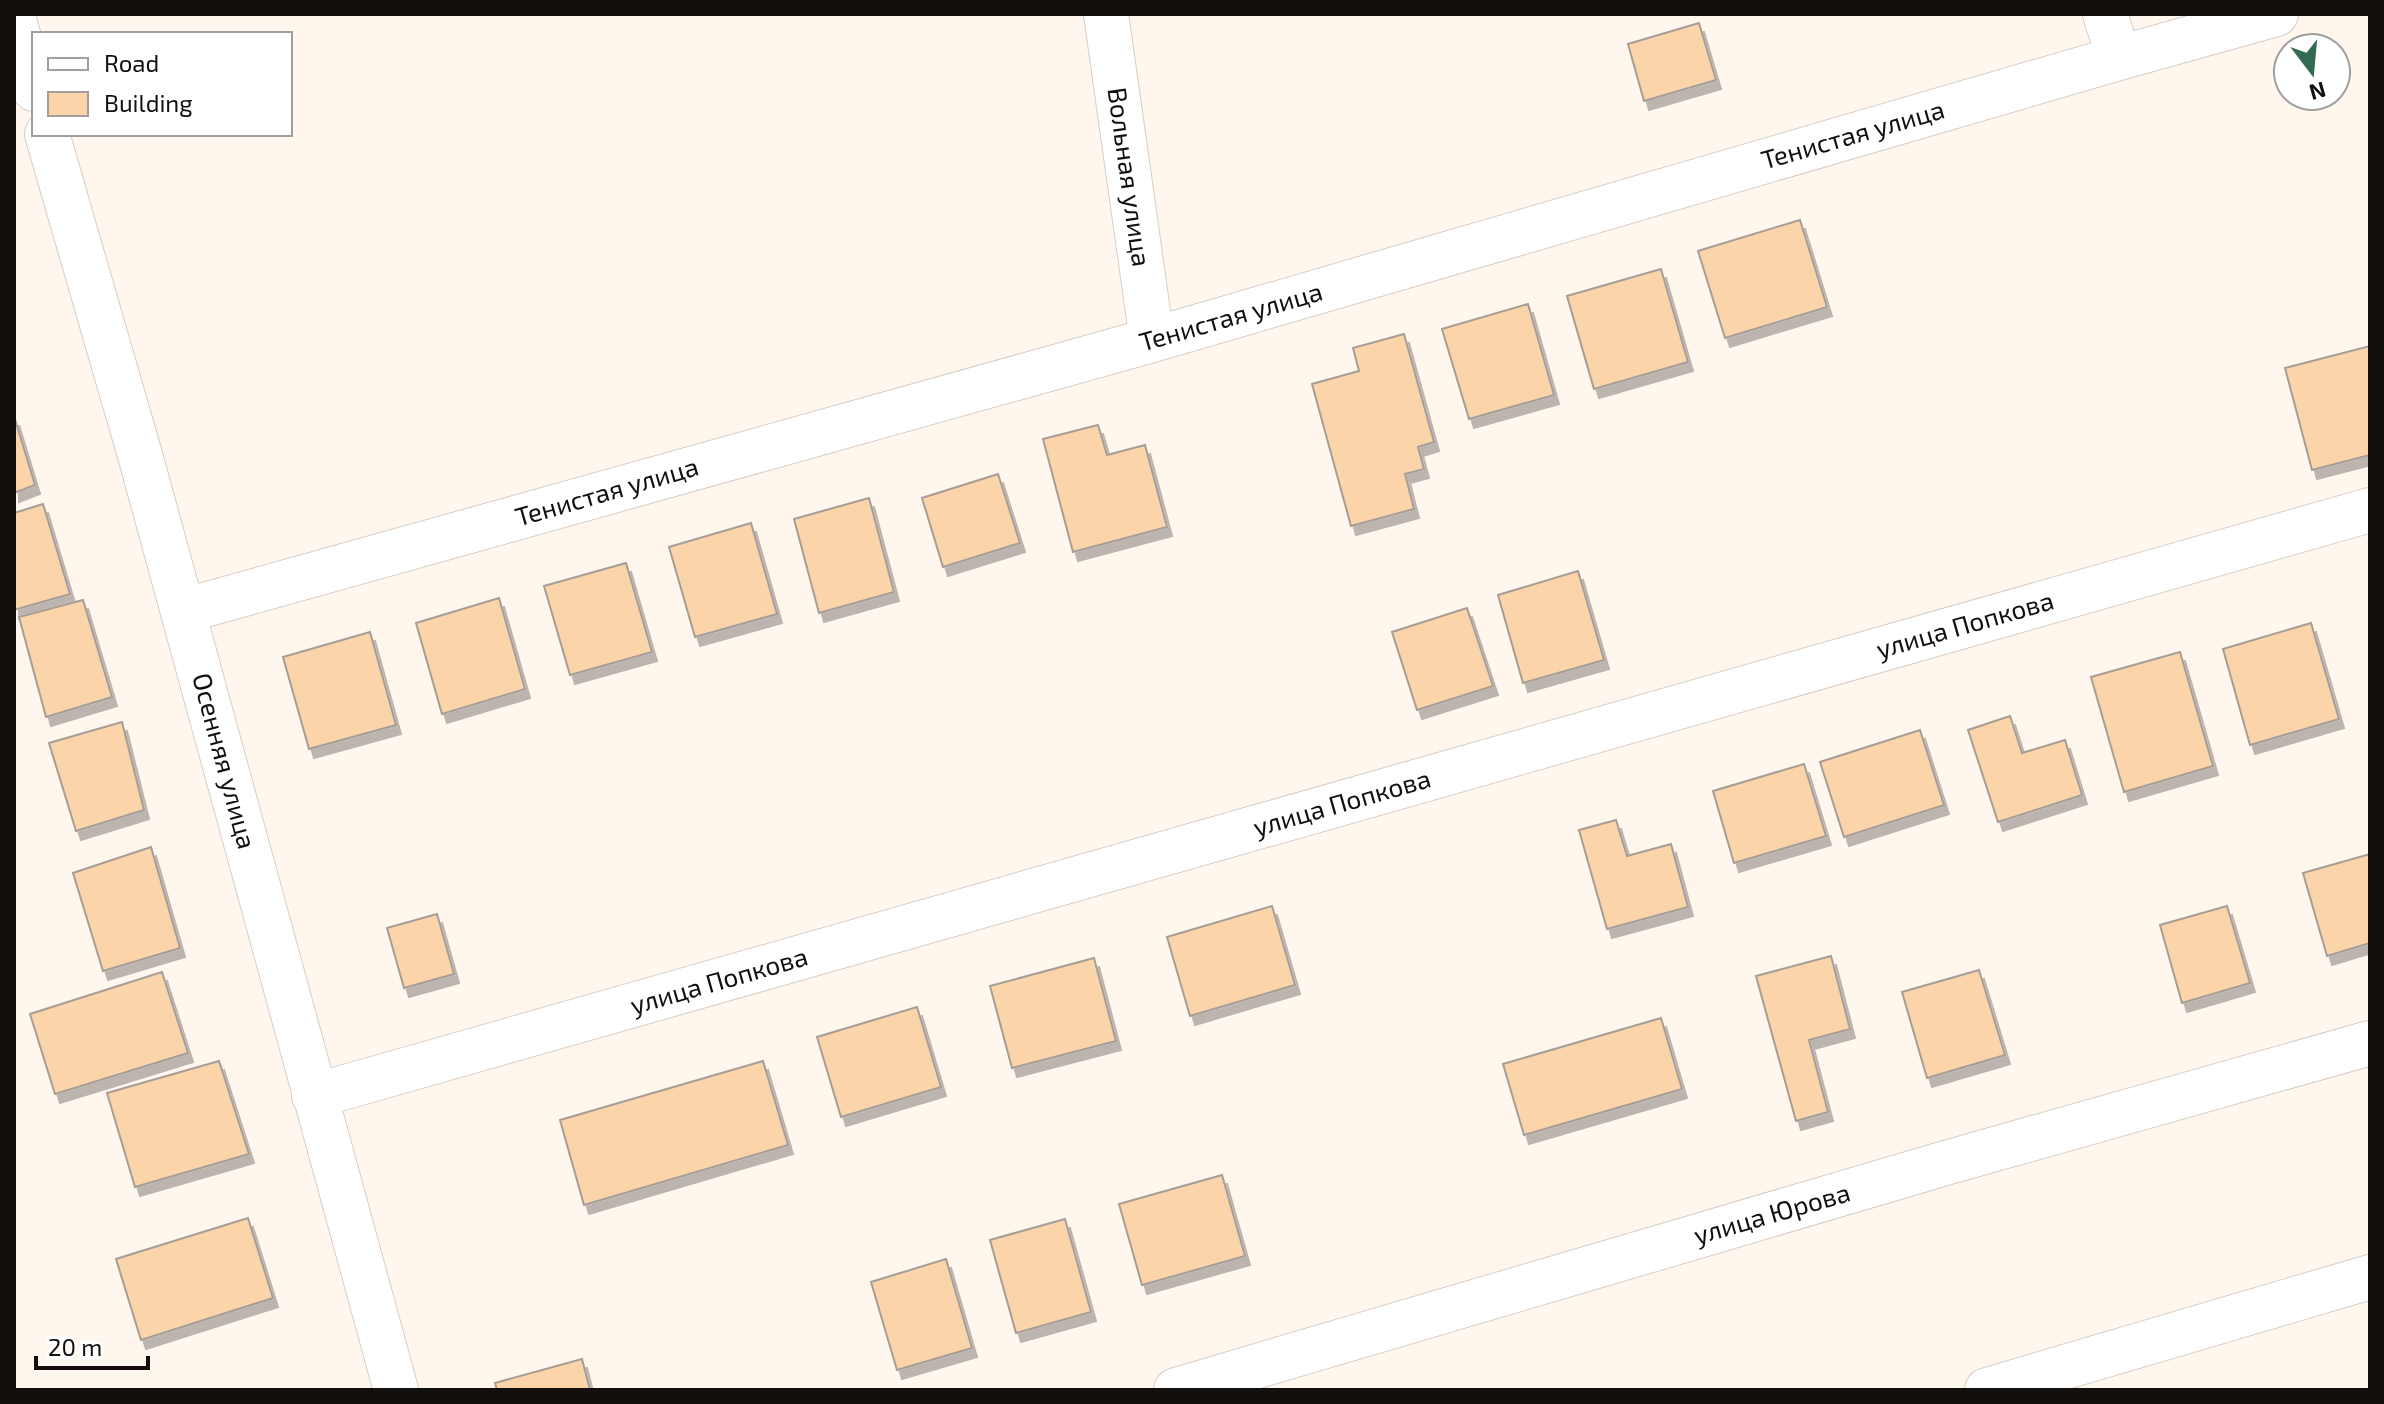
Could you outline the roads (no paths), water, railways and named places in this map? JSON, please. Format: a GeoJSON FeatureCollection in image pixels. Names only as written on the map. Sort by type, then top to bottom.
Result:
{"type":"FeatureCollection","features":[{"type":"Feature","properties":{"kind":"street","name":"Вольная улица"},"geometry":{"type":"LineString","coordinates":[[1106,14],[1152,340]]}},
{"type":"Feature","properties":{"kind":"street"},"geometry":{"type":"LineString","coordinates":[[2105,14],[2119,58]]}},
{"type":"Feature","properties":{"kind":"street","name":"Тенистая улица"},"geometry":{"type":"LineString","coordinates":[[183,611],[1152,340],[2276,14]]}},
{"type":"Feature","properties":{"kind":"street"},"geometry":{"type":"LineString","coordinates":[[14,20],[32,82]]}},
{"type":"Feature","properties":{"kind":"street","name":"Осенняя улица"},"geometry":{"type":"LineString","coordinates":[[48,136],[183,611],[396,1390]]}},
{"type":"Feature","properties":{"kind":"street","name":"улица Попкова"},"geometry":{"type":"LineString","coordinates":[[314,1096],[2370,510]]}},
{"type":"Feature","properties":{"kind":"street","name":"улица Юрова"},"geometry":{"type":"LineString","coordinates":[[1176,1390],[1934,1166],[2370,1043]]}},
{"type":"Feature","properties":{"kind":"street"},"geometry":{"type":"LineString","coordinates":[[1987,1390],[2370,1277]]}}]}
